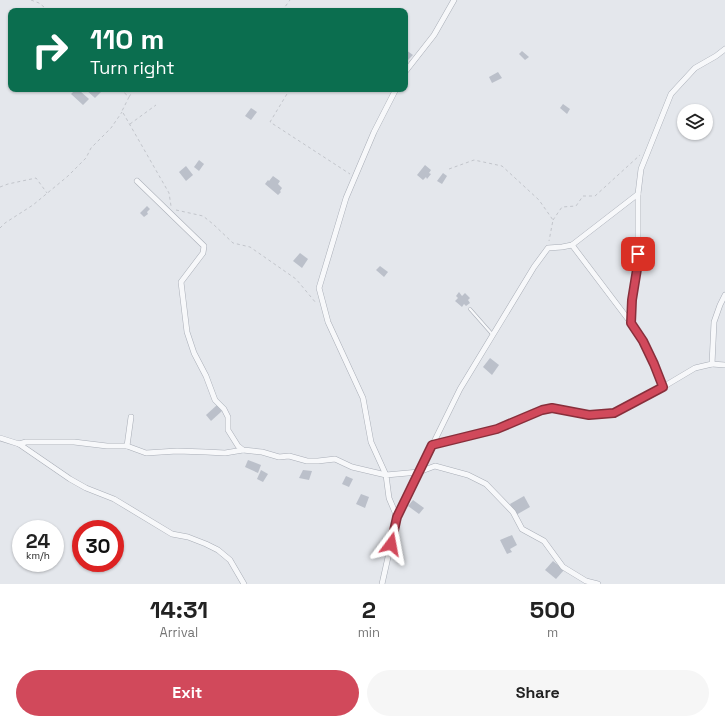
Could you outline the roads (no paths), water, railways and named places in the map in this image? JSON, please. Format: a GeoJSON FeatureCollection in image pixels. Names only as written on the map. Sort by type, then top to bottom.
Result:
{"type":"FeatureCollection","features":[{"type":"Feature","properties":{"kind":"street"},"geometry":{"type":"LineString","coordinates":[[408,68],[434,35],[454,0]]}},
{"type":"Feature","properties":{"kind":"street"},"geometry":{"type":"LineString","coordinates":[[631,323],[632,300],[638,263],[638,194],[641,169],[671,94],[696,68],[725,49]]}},
{"type":"Feature","properties":{"kind":"street"},"geometry":{"type":"LineString","coordinates":[[394,92],[374,132],[346,198],[319,288],[328,322],[363,398],[371,442],[386,475],[390,498],[397,517]]}},
{"type":"Feature","properties":{"kind":"street"},"geometry":{"type":"LineString","coordinates":[[137,180],[204,246],[203,253],[181,282],[187,332],[194,353],[206,376],[215,400],[224,409],[228,417],[228,430],[238,446],[243,450]]}},
{"type":"Feature","properties":{"kind":"street"},"geometry":{"type":"LineString","coordinates":[[382,584],[397,517],[460,389],[534,267],[548,248],[572,245],[638,194]]}},
{"type":"Feature","properties":{"kind":"street"},"geometry":{"type":"LineString","coordinates":[[572,245],[643,341],[663,387]]}},
{"type":"Feature","properties":{"kind":"street"},"geometry":{"type":"LineString","coordinates":[[712,364],[714,322],[725,295]]}},
{"type":"Feature","properties":{"kind":"street"},"geometry":{"type":"LineString","coordinates":[[432,445],[497,429],[542,410],[552,408],[589,415],[614,413],[695,368],[712,364],[725,366]]}},
{"type":"Feature","properties":{"kind":"street"},"geometry":{"type":"LineString","coordinates":[[127,446],[131,417]]}},
{"type":"Feature","properties":{"kind":"street"},"geometry":{"type":"LineString","coordinates":[[0,438],[19,444],[70,479],[86,488],[114,498],[172,534],[188,537],[218,550],[230,560],[244,584]]}},
{"type":"Feature","properties":{"kind":"street"},"geometry":{"type":"LineString","coordinates":[[19,444],[26,442],[74,442],[107,446],[127,446],[146,453],[177,451],[225,453],[243,450],[279,456],[289,456],[307,461],[335,459],[352,467],[386,475],[419,472],[435,466],[468,475],[486,484],[513,512],[522,529],[544,541],[563,567],[586,581],[598,584]]}},
{"type":"Feature","properties":{"kind":"lane"},"geometry":{"type":"LineString","coordinates":[[470,309],[493,334]]}}]}
